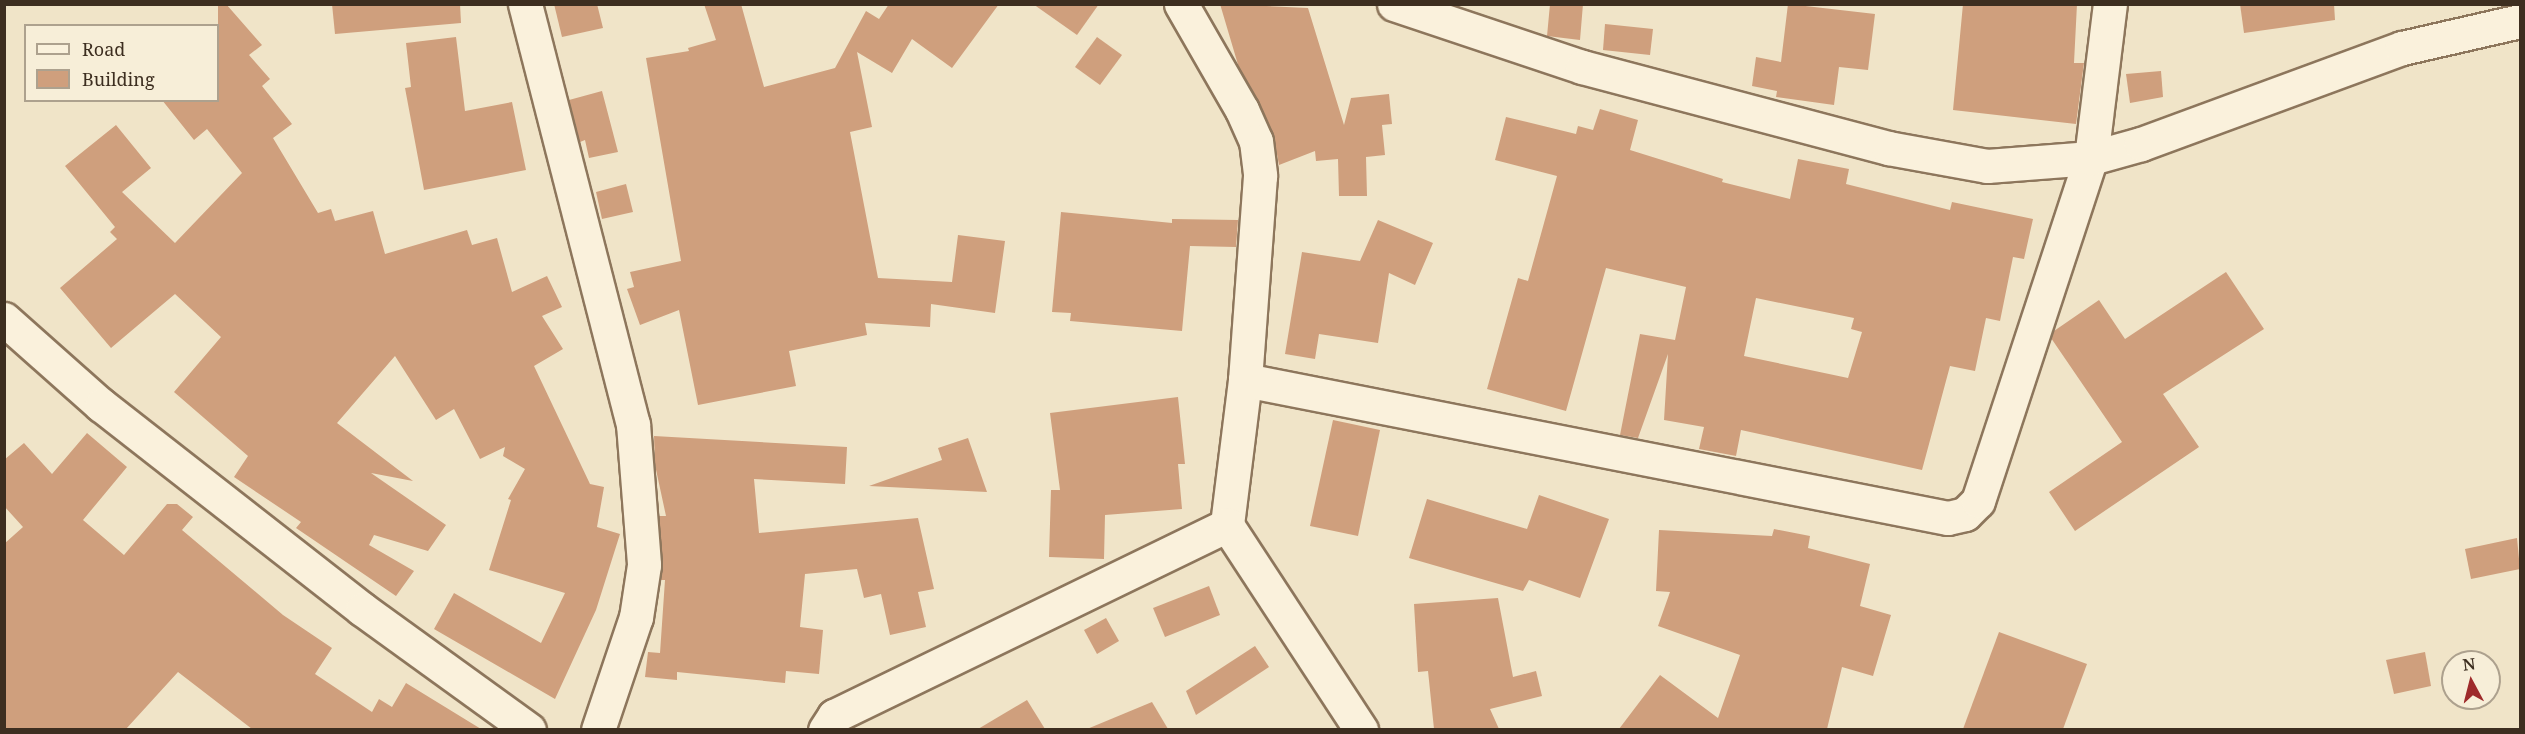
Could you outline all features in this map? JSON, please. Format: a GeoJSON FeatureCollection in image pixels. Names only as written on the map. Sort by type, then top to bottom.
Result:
{"type":"FeatureCollection","features":[{"type":"Feature","properties":{"kind":"street"},"geometry":{"type":"LineString","coordinates":[[525,4],[633,424],[644,565],[636,617],[598,729]]}},
{"type":"Feature","properties":{"kind":"street"},"geometry":{"type":"LineString","coordinates":[[1181,4],[1256,141],[1260,176],[1245,380],[1227,525],[1362,729]]}},
{"type":"Feature","properties":{"kind":"street"},"geometry":{"type":"LineString","coordinates":[[1394,4],[1582,67],[1888,148],[1987,166],[2091,158],[2141,144],[2402,48],[2520,21]]}},
{"type":"Feature","properties":{"kind":"street"},"geometry":{"type":"LineString","coordinates":[[1245,380],[1948,518],[1965,514],[1978,501],[2091,158],[2110,4]]}},
{"type":"Feature","properties":{"kind":"street"},"geometry":{"type":"LineString","coordinates":[[4,320],[110,413],[362,609],[529,729]]}},
{"type":"Feature","properties":{"kind":"street"},"geometry":{"type":"LineString","coordinates":[[825,729],[834,716],[1227,525]]}},
{"type":"Feature","properties":{"kind":"building"},"geometry":{"type":"Polygon","coordinates":[[[218,4],[226,4],[262,45],[249,55],[270,79],[262,86],[292,124],[273,138],[318,213],[331,209],[335,221],[373,211],[385,254],[467,230],[472,245],[497,238],[512,292],[547,276],[562,307],[542,316],[563,349],[534,366],[590,484],[604,487],[597,527],[620,534],[596,610],[555,699],[434,629],[454,593],[541,643],[565,593],[489,570],[511,500],[508,499],[525,469],[503,456],[505,447],[480,459],[454,409],[436,420],[395,356],[337,423],[413,481],[371,473],[446,525],[428,551],[374,535],[369,545],[414,571],[396,596],[296,528],[301,522],[234,477],[248,456],[174,392],[221,337],[175,294],[111,348],[60,288],[117,239],[110,232],[115,227],[65,166],[116,125],[151,168],[122,192],[175,243],[242,173],[207,129],[194,140],[164,102],[219,102],[218,4]]]}},
{"type":"Feature","properties":{"kind":"building"},"geometry":{"type":"Polygon","coordinates":[[[332,4],[460,4],[461,23],[335,34],[332,4]]]}},
{"type":"Feature","properties":{"kind":"building"},"geometry":{"type":"Polygon","coordinates":[[[554,4],[597,4],[603,28],[562,37],[554,4]]]}},
{"type":"Feature","properties":{"kind":"building"},"geometry":{"type":"Polygon","coordinates":[[[704,4],[741,4],[764,87],[835,68],[866,11],[879,19],[889,4],[999,4],[952,68],[912,39],[892,73],[857,52],[872,127],[850,132],[878,278],[952,282],[958,235],[1005,241],[995,313],[931,304],[930,327],[865,323],[867,335],[789,351],[796,386],[698,405],[679,310],[640,325],[627,289],[634,287],[630,272],[681,261],[646,58],[689,51],[688,48],[716,40],[704,4]]]}},
{"type":"Feature","properties":{"kind":"building"},"geometry":{"type":"Polygon","coordinates":[[[1033,4],[1099,4],[1077,35],[1033,4]]]}},
{"type":"Feature","properties":{"kind":"building"},"geometry":{"type":"Polygon","coordinates":[[[1220,4],[1308,8],[1344,125],[1351,98],[1389,94],[1392,124],[1382,125],[1385,155],[1366,157],[1367,196],[1339,196],[1338,159],[1316,161],[1315,151],[1279,165],[1273,133],[1239,68],[1220,4]]]}},
{"type":"Feature","properties":{"kind":"building"},"geometry":{"type":"Polygon","coordinates":[[[1550,4],[1583,4],[1580,40],[1547,36],[1550,4]]]}},
{"type":"Feature","properties":{"kind":"building"},"geometry":{"type":"Polygon","coordinates":[[[1788,4],[1875,14],[1868,70],[1839,67],[1834,105],[1776,97],[1777,91],[1752,86],[1756,57],[1781,62],[1788,4]]]}},
{"type":"Feature","properties":{"kind":"building"},"geometry":{"type":"Polygon","coordinates":[[[1963,4],[2077,4],[2074,63],[2084,63],[2076,124],[1953,110],[1963,4]]]}},
{"type":"Feature","properties":{"kind":"building"},"geometry":{"type":"Polygon","coordinates":[[[2240,4],[2334,4],[2335,20],[2244,33],[2240,4]]]}},
{"type":"Feature","properties":{"kind":"building"},"geometry":{"type":"Polygon","coordinates":[[[1605,24],[1653,29],[1650,55],[1603,50],[1605,24]]]}},
{"type":"Feature","properties":{"kind":"building"},"geometry":{"type":"Polygon","coordinates":[[[456,37],[465,111],[512,102],[526,170],[424,190],[405,88],[411,87],[406,43],[456,37]]]}},
{"type":"Feature","properties":{"kind":"building"},"geometry":{"type":"Polygon","coordinates":[[[1097,37],[1122,55],[1100,85],[1075,67],[1097,37]]]}},
{"type":"Feature","properties":{"kind":"building"},"geometry":{"type":"Polygon","coordinates":[[[2161,71],[2163,97],[2130,103],[2126,74],[2161,71]]]}},
{"type":"Feature","properties":{"kind":"building"},"geometry":{"type":"Polygon","coordinates":[[[602,91],[618,152],[589,158],[585,140],[580,142],[569,100],[602,91]]]}},
{"type":"Feature","properties":{"kind":"building"},"geometry":{"type":"Polygon","coordinates":[[[1600,109],[1638,120],[1630,150],[1723,179],[1722,182],[1790,199],[1798,159],[1849,169],[1846,184],[1950,210],[1952,202],[2033,219],[2024,259],[2013,257],[2000,321],[1986,318],[1975,371],[1950,366],[1922,470],[1741,430],[1736,456],[1699,449],[1704,427],[1664,420],[1668,354],[1638,438],[1620,435],[1640,334],[1675,340],[1686,287],[1606,268],[1566,411],[1487,389],[1518,278],[1528,281],[1557,176],[1495,160],[1506,117],[1576,134],[1578,126],[1593,130],[1600,109]],[[1756,298],[1744,356],[1848,378],[1862,332],[1851,329],[1854,318],[1756,298]]]}},
{"type":"Feature","properties":{"kind":"building"},"geometry":{"type":"Polygon","coordinates":[[[626,184],[633,212],[602,219],[596,192],[626,184]]]}},
{"type":"Feature","properties":{"kind":"building"},"geometry":{"type":"Polygon","coordinates":[[[1061,212],[1172,223],[1172,219],[1238,220],[1236,247],[1190,246],[1182,331],[1070,321],[1071,313],[1052,312],[1061,212]]]}},
{"type":"Feature","properties":{"kind":"building"},"geometry":{"type":"Polygon","coordinates":[[[1378,220],[1433,243],[1415,285],[1389,273],[1378,343],[1319,334],[1315,359],[1285,354],[1302,252],[1360,261],[1378,220]]]}},
{"type":"Feature","properties":{"kind":"building"},"geometry":{"type":"Polygon","coordinates":[[[2226,272],[2264,329],[2163,394],[2199,447],[2075,531],[2049,492],[2122,442],[2051,338],[2054,331],[2099,300],[2125,339],[2226,272]]]}},
{"type":"Feature","properties":{"kind":"building"},"geometry":{"type":"Polygon","coordinates":[[[1178,397],[1185,464],[1178,464],[1182,509],[1105,515],[1104,559],[1049,557],[1051,490],[1060,490],[1050,413],[1178,397]]]}},
{"type":"Feature","properties":{"kind":"building"},"geometry":{"type":"Polygon","coordinates":[[[1333,420],[1380,430],[1358,536],[1310,526],[1333,420]]]}},
{"type":"Feature","properties":{"kind":"building"},"geometry":{"type":"Polygon","coordinates":[[[87,433],[127,467],[83,520],[124,555],[167,504],[177,504],[193,517],[182,530],[283,615],[332,648],[315,674],[372,712],[379,699],[392,707],[406,683],[481,729],[252,729],[178,672],[126,729],[4,729],[4,544],[23,527],[4,506],[4,460],[24,443],[52,474],[87,433]]]}},
{"type":"Feature","properties":{"kind":"building"},"geometry":{"type":"Polygon","coordinates":[[[654,436],[847,447],[845,484],[754,479],[759,533],[918,518],[934,589],[918,592],[926,627],[890,635],[881,594],[864,598],[857,569],[805,574],[800,627],[823,630],[819,674],[786,671],[785,683],[677,672],[677,680],[645,677],[648,652],[660,653],[665,580],[661,580],[659,516],[666,516],[655,465],[654,436]]]}},
{"type":"Feature","properties":{"kind":"building"},"geometry":{"type":"Polygon","coordinates":[[[968,438],[987,492],[869,486],[942,460],[938,448],[968,438]]]}},
{"type":"Feature","properties":{"kind":"building"},"geometry":{"type":"Polygon","coordinates":[[[1539,495],[1609,519],[1580,598],[1529,580],[1523,591],[1409,558],[1427,499],[1527,529],[1539,495]]]}},
{"type":"Feature","properties":{"kind":"building"},"geometry":{"type":"Polygon","coordinates":[[[1774,529],[1810,536],[1808,548],[1870,564],[1860,606],[1891,615],[1873,676],[1842,667],[1827,729],[1619,729],[1660,675],[1718,718],[1740,655],[1658,626],[1670,592],[1656,591],[1659,530],[1772,536],[1774,529]]]}},
{"type":"Feature","properties":{"kind":"building"},"geometry":{"type":"Polygon","coordinates":[[[2517,538],[2520,569],[2471,579],[2465,549],[2517,538]]]}},
{"type":"Feature","properties":{"kind":"building"},"geometry":{"type":"Polygon","coordinates":[[[1209,586],[1220,615],[1165,637],[1153,608],[1209,586]]]}},
{"type":"Feature","properties":{"kind":"building"},"geometry":{"type":"Polygon","coordinates":[[[1498,598],[1513,677],[1536,671],[1542,696],[1490,709],[1499,729],[1434,729],[1428,671],[1418,672],[1414,604],[1498,598]]]}},
{"type":"Feature","properties":{"kind":"building"},"geometry":{"type":"Polygon","coordinates":[[[1106,618],[1119,641],[1097,654],[1084,630],[1106,618]]]}},
{"type":"Feature","properties":{"kind":"building"},"geometry":{"type":"Polygon","coordinates":[[[1999,632],[2087,664],[2063,729],[1963,729],[1999,632]]]}},
{"type":"Feature","properties":{"kind":"building"},"geometry":{"type":"Polygon","coordinates":[[[1255,646],[1269,667],[1196,715],[1186,691],[1255,646]]]}},
{"type":"Feature","properties":{"kind":"building"},"geometry":{"type":"Polygon","coordinates":[[[2425,652],[2431,686],[2394,694],[2386,660],[2425,652]]]}},
{"type":"Feature","properties":{"kind":"building"},"geometry":{"type":"Polygon","coordinates":[[[1027,700],[1045,729],[978,729],[1027,700]]]}},
{"type":"Feature","properties":{"kind":"building"},"geometry":{"type":"Polygon","coordinates":[[[1152,702],[1168,729],[1087,729],[1152,702]]]}}]}
